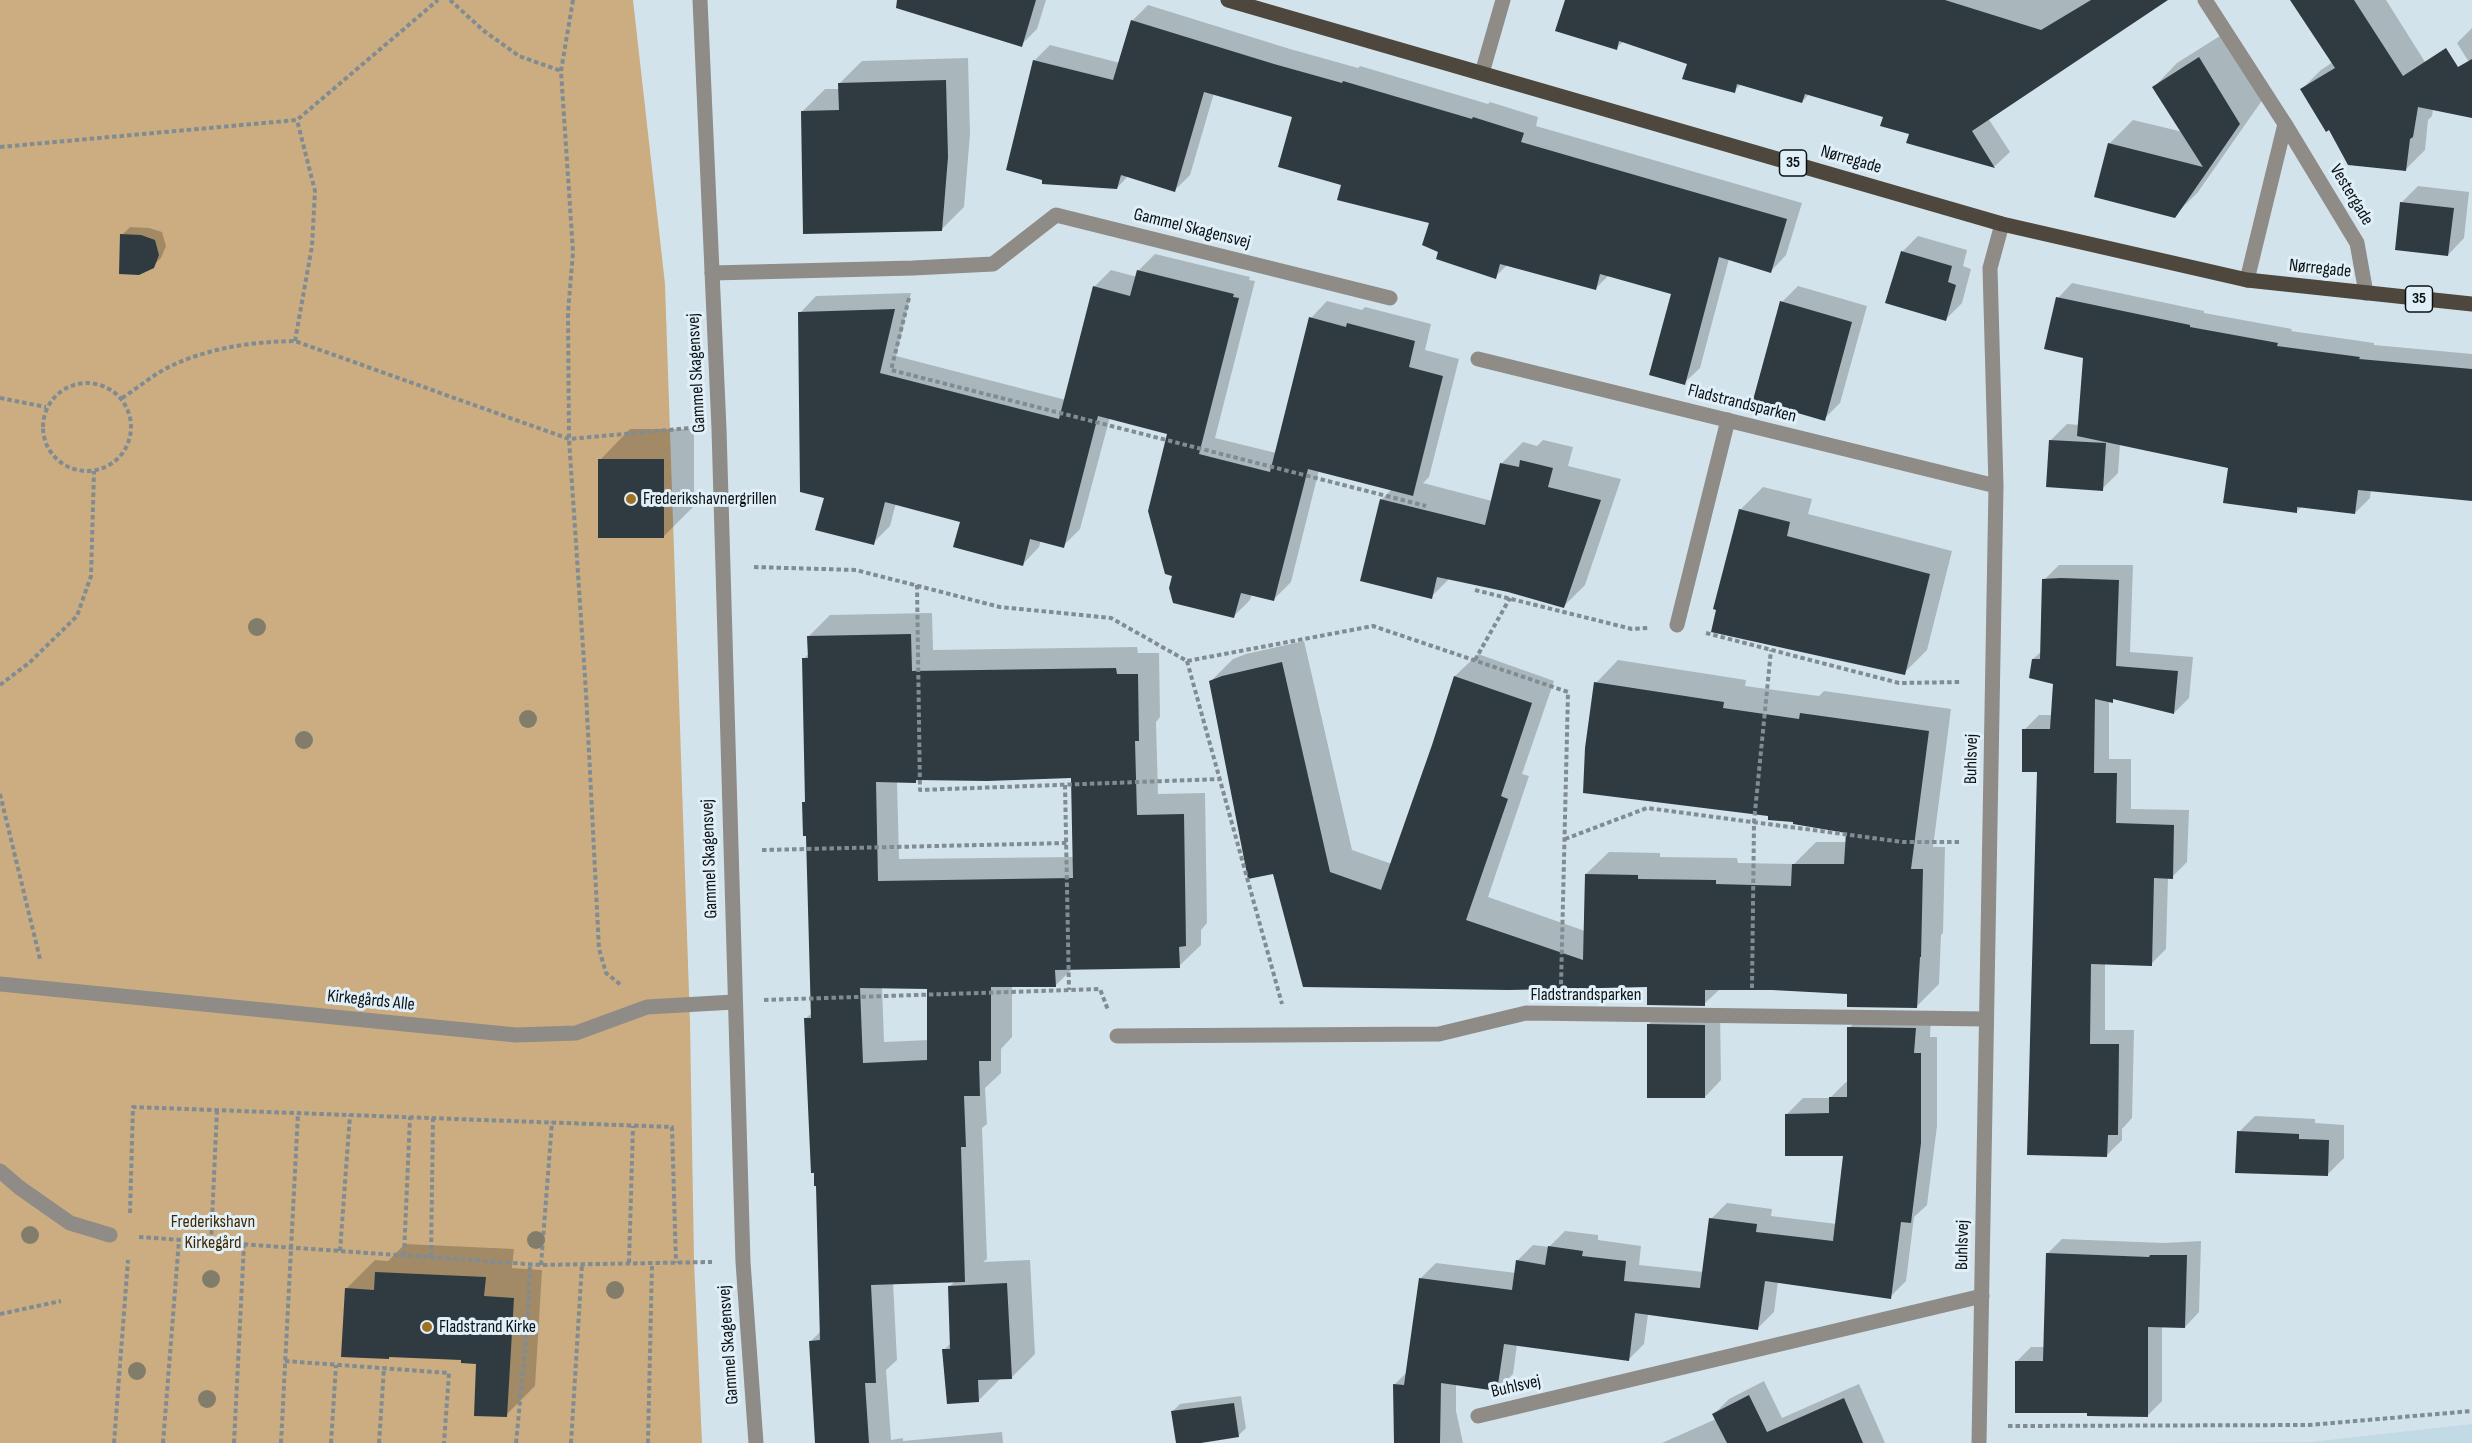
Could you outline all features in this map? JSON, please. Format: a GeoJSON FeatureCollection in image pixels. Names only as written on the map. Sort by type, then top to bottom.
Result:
{"type":"FeatureCollection","features":[{"type":"Feature","properties":{"kind":"main road","name":"Nørregade"},"geometry":{"type":"LineString","coordinates":[[1228,0],[2002,224],[2247,280],[2366,293]]}},
{"type":"Feature","properties":{"kind":"main road","name":"35"},"geometry":{"type":"LineString","coordinates":[[2366,293],[2472,304]]}},
{"type":"Feature","properties":{"kind":"street","name":"Gammel Skagensvej"},"geometry":{"type":"LineString","coordinates":[[700,0],[719,429],[743,1262],[756,1443]]}},
{"type":"Feature","properties":{"kind":"street"},"geometry":{"type":"LineString","coordinates":[[1482,73],[1503,0]]}},
{"type":"Feature","properties":{"kind":"street","name":"Vestergade"},"geometry":{"type":"LineString","coordinates":[[2205,0],[2285,124],[2357,243],[2366,293]]}},
{"type":"Feature","properties":{"kind":"street"},"geometry":{"type":"LineString","coordinates":[[2247,280],[2285,124]]}},
{"type":"Feature","properties":{"kind":"street","name":"Gammel Skagensvej"},"geometry":{"type":"LineString","coordinates":[[712,273],[993,264],[1056,215],[1390,298]]}},
{"type":"Feature","properties":{"kind":"street","name":"Buhlsvej"},"geometry":{"type":"LineString","coordinates":[[1979,1443],[1996,486],[1990,268],[2002,224]]}},
{"type":"Feature","properties":{"kind":"street","name":"Fladstrandsparken"},"geometry":{"type":"LineString","coordinates":[[1478,359],[1996,486]]}},
{"type":"Feature","properties":{"kind":"street"},"geometry":{"type":"LineString","coordinates":[[1677,625],[1728,420]]}},
{"type":"Feature","properties":{"kind":"street","name":"Kirkegårds Alle"},"geometry":{"type":"LineString","coordinates":[[0,984],[516,1035],[576,1033],[647,1007],[734,1002]]}},
{"type":"Feature","properties":{"kind":"street","name":"Fladstrandsparken"},"geometry":{"type":"LineString","coordinates":[[1117,1036],[1439,1034],[1526,1013],[1986,1019]]}},
{"type":"Feature","properties":{"kind":"street"},"geometry":{"type":"LineString","coordinates":[[0,1171],[70,1223],[110,1235]]}},
{"type":"Feature","properties":{"kind":"street","name":"Buhlsvej"},"geometry":{"type":"LineString","coordinates":[[1478,1416],[1982,1296]]}},
{"type":"Feature","properties":{"kind":"path"},"geometry":{"type":"LineString","coordinates":[[0,147],[297,120],[438,0]]}},
{"type":"Feature","properties":{"kind":"path"},"geometry":{"type":"LineString","coordinates":[[450,0],[484,32],[519,56],[561,72]]}},
{"type":"Feature","properties":{"kind":"path"},"geometry":{"type":"LineString","coordinates":[[573,0],[561,72],[573,252],[568,312],[569,439],[586,693],[598,949],[606,973],[647,1007]]}},
{"type":"Feature","properties":{"kind":"path"},"geometry":{"type":"LineString","coordinates":[[295,341],[312,246],[315,191],[297,120]]}},
{"type":"Feature","properties":{"kind":"path"},"geometry":{"type":"LineString","coordinates":[[913,268],[908,308],[891,370],[1425,506]]}},
{"type":"Feature","properties":{"kind":"path"},"geometry":{"type":"LineString","coordinates":[[122,398],[171,366],[208,351],[251,342],[295,341],[569,439],[680,428],[719,429]]}},
{"type":"Feature","properties":{"kind":"path"},"geometry":{"type":"LineString","coordinates":[[82,381],[104,385],[122,398],[132,420],[129,443],[115,462],[94,471],[74,470],[58,461],[46,445],[42,426],[46,407],[60,390],[82,381]]}},
{"type":"Feature","properties":{"kind":"path"},"geometry":{"type":"LineString","coordinates":[[0,398],[46,407]]}},
{"type":"Feature","properties":{"kind":"path"},"geometry":{"type":"LineString","coordinates":[[0,685],[29,663],[77,616],[91,576],[94,471]]}},
{"type":"Feature","properties":{"kind":"path"},"geometry":{"type":"LineString","coordinates":[[722,567],[856,570],[1000,607],[1111,618],[1187,661],[1373,626],[1568,692],[1560,1013]]}},
{"type":"Feature","properties":{"kind":"path"},"geometry":{"type":"LineString","coordinates":[[917,585],[920,790],[1220,779]]}},
{"type":"Feature","properties":{"kind":"path"},"geometry":{"type":"LineString","coordinates":[[1475,590],[1632,629],[1677,625],[1899,683],[1992,682]]}},
{"type":"Feature","properties":{"kind":"path"},"geometry":{"type":"LineString","coordinates":[[1475,660],[1510,598]]}},
{"type":"Feature","properties":{"kind":"path"},"geometry":{"type":"LineString","coordinates":[[1752,1016],[1754,822],[1771,650]]}},
{"type":"Feature","properties":{"kind":"path"},"geometry":{"type":"LineString","coordinates":[[1187,661],[1291,1035]]}},
{"type":"Feature","properties":{"kind":"path"},"geometry":{"type":"LineString","coordinates":[[1065,784],[1069,990]]}},
{"type":"Feature","properties":{"kind":"path"},"geometry":{"type":"LineString","coordinates":[[0,794],[46,989]]}},
{"type":"Feature","properties":{"kind":"path"},"geometry":{"type":"LineString","coordinates":[[1565,839],[1647,808],[1903,842],[1990,842]]}},
{"type":"Feature","properties":{"kind":"path"},"geometry":{"type":"LineString","coordinates":[[730,851],[1067,843]]}},
{"type":"Feature","properties":{"kind":"path"},"geometry":{"type":"LineString","coordinates":[[734,1002],[821,997],[1100,989],[1117,1036]]}},
{"type":"Feature","properties":{"kind":"path"},"geometry":{"type":"LineString","coordinates":[[130,1222],[133,1107],[672,1127],[676,1263]]}},
{"type":"Feature","properties":{"kind":"path"},"geometry":{"type":"LineString","coordinates":[[211,1242],[217,1110]]}},
{"type":"Feature","properties":{"kind":"path"},"geometry":{"type":"LineString","coordinates":[[280,1443],[298,1113]]}},
{"type":"Feature","properties":{"kind":"path"},"geometry":{"type":"LineString","coordinates":[[340,1251],[350,1115]]}},
{"type":"Feature","properties":{"kind":"path"},"geometry":{"type":"LineString","coordinates":[[404,1255],[410,1117]]}},
{"type":"Feature","properties":{"kind":"path"},"geometry":{"type":"LineString","coordinates":[[431,1257],[433,1118]]}},
{"type":"Feature","properties":{"kind":"path"},"geometry":{"type":"LineString","coordinates":[[541,1265],[552,1122]]}},
{"type":"Feature","properties":{"kind":"path"},"geometry":{"type":"LineString","coordinates":[[629,1263],[633,1125]]}},
{"type":"Feature","properties":{"kind":"path"},"geometry":{"type":"LineString","coordinates":[[110,1235],[541,1265],[743,1262]]}},
{"type":"Feature","properties":{"kind":"path"},"geometry":{"type":"LineString","coordinates":[[163,1443],[179,1240]]}},
{"type":"Feature","properties":{"kind":"path"},"geometry":{"type":"LineString","coordinates":[[234,1443],[243,1244]]}},
{"type":"Feature","properties":{"kind":"path"},"geometry":{"type":"LineString","coordinates":[[114,1443],[129,1250]]}},
{"type":"Feature","properties":{"kind":"path"},"geometry":{"type":"LineString","coordinates":[[648,1443],[652,1263]]}},
{"type":"Feature","properties":{"kind":"path"},"geometry":{"type":"LineString","coordinates":[[516,1443],[527,1329],[530,1264]]}},
{"type":"Feature","properties":{"kind":"path"},"geometry":{"type":"LineString","coordinates":[[571,1443],[582,1264]]}},
{"type":"Feature","properties":{"kind":"path"},"geometry":{"type":"LineString","coordinates":[[0,1314],[61,1301]]}},
{"type":"Feature","properties":{"kind":"path"},"geometry":{"type":"LineString","coordinates":[[285,1361],[449,1373],[444,1443]]}},
{"type":"Feature","properties":{"kind":"path"},"geometry":{"type":"LineString","coordinates":[[331,1443],[336,1365]]}},
{"type":"Feature","properties":{"kind":"path"},"geometry":{"type":"LineString","coordinates":[[379,1443],[384,1368]]}},
{"type":"Feature","properties":{"kind":"path"},"geometry":{"type":"LineString","coordinates":[[1980,1425],[2041,1427],[2309,1425],[2472,1411]]}},
{"type":"Feature","properties":{"kind":"shaded area"},"geometry":{"type":"Polygon","coordinates":[[[2472,1424],[2472,1443],[2101,1443],[2311,1442],[2472,1424]]]}},
{"type":"Feature","properties":{"kind":"green space","name":"Frederikshavn Kirkegård"},"geometry":{"type":"Polygon","coordinates":[[[0,0],[633,0],[665,284],[690,1023],[694,1261],[702,1443],[0,1443],[0,0]]]}},
{"type":"Feature","properties":{"kind":"building"},"geometry":{"type":"Polygon","coordinates":[[[897,0],[1036,0],[1022,47],[896,8],[897,0]]]}},
{"type":"Feature","properties":{"kind":"building"},"geometry":{"type":"Polygon","coordinates":[[[1565,0],[1945,0],[2041,30],[2091,0],[2168,0],[1972,131],[1995,168],[1906,143],[1909,134],[1880,126],[1883,117],[1805,94],[1802,103],[1737,84],[1735,93],[1682,79],[1687,64],[1619,41],[1617,50],[1555,31],[1565,0]]]}},
{"type":"Feature","properties":{"kind":"building"},"geometry":{"type":"Polygon","coordinates":[[[2290,0],[2354,0],[2403,76],[2446,48],[2458,67],[2472,59],[2472,118],[2418,107],[2413,137],[2410,139],[2406,171],[2348,165],[2329,130],[2326,132],[2300,89],[2335,68],[2290,0]]]}},
{"type":"Feature","properties":{"kind":"building"},"geometry":{"type":"Polygon","coordinates":[[[1131,20],[1274,64],[1342,83],[1343,81],[1472,119],[1473,117],[1524,133],[1521,142],[1787,219],[1771,273],[1719,257],[1685,385],[1649,375],[1671,294],[1600,274],[1596,290],[1500,264],[1496,279],[1436,259],[1438,252],[1422,245],[1429,223],[1337,200],[1341,185],[1278,167],[1292,117],[1204,92],[1175,192],[1121,175],[1117,189],[1042,184],[1042,180],[1006,170],[1033,60],[1113,80],[1131,20]]]}},
{"type":"Feature","properties":{"kind":"building"},"geometry":{"type":"Polygon","coordinates":[[[2199,57],[2240,124],[2175,218],[2094,197],[2108,143],[2203,167],[2152,87],[2199,57]]]}},
{"type":"Feature","properties":{"kind":"building"},"geometry":{"type":"Polygon","coordinates":[[[946,80],[948,157],[942,231],[803,234],[801,111],[839,110],[838,83],[946,80]]]}},
{"type":"Feature","properties":{"kind":"building"},"geometry":{"type":"Polygon","coordinates":[[[2400,202],[2454,208],[2448,256],[2395,250],[2400,202]]]}},
{"type":"Feature","properties":{"kind":"building"},"geometry":{"type":"Polygon","coordinates":[[[120,234],[141,235],[155,240],[159,255],[154,268],[139,275],[119,274],[120,234]]]}},
{"type":"Feature","properties":{"kind":"building"},"geometry":{"type":"Polygon","coordinates":[[[1901,251],[1952,266],[1948,282],[1956,285],[1946,321],[1885,303],[1901,251]]]}},
{"type":"Feature","properties":{"kind":"building"},"geometry":{"type":"Polygon","coordinates":[[[1137,270],[1234,294],[1233,297],[1239,298],[1199,454],[1270,472],[1309,317],[1346,327],[1347,323],[1415,341],[1409,367],[1443,376],[1413,496],[1308,469],[1274,601],[1241,593],[1234,618],[1173,603],[1169,588],[1172,576],[1165,574],[1148,511],[1167,434],[1098,416],[1064,548],[1030,539],[1023,566],[953,547],[960,522],[885,502],[874,545],[815,530],[824,498],[800,492],[798,312],[895,309],[880,373],[1059,419],[1093,286],[1130,296],[1137,270]]]}},
{"type":"Feature","properties":{"kind":"building"},"geometry":{"type":"Polygon","coordinates":[[[2056,297],[2190,325],[2190,327],[2278,343],[2277,346],[2360,357],[2359,359],[2472,369],[2472,501],[2358,490],[2355,514],[2297,507],[2297,513],[2223,503],[2228,468],[2077,436],[2083,358],[2044,349],[2056,297]]]}},
{"type":"Feature","properties":{"kind":"building"},"geometry":{"type":"Polygon","coordinates":[[[1780,301],[1852,322],[1825,421],[1753,400],[1780,301]]]}},
{"type":"Feature","properties":{"kind":"building"},"geometry":{"type":"Polygon","coordinates":[[[2049,440],[2106,443],[2103,491],[2046,487],[2049,440]]]}},
{"type":"Feature","properties":{"kind":"building","name":"Frederikshavnergrillen"},"geometry":{"type":"Polygon","coordinates":[[[598,459],[664,459],[664,538],[598,538],[598,459]]]}},
{"type":"Feature","properties":{"kind":"building"},"geometry":{"type":"Polygon","coordinates":[[[1520,460],[1553,468],[1548,487],[1601,500],[1564,608],[1508,592],[1437,577],[1432,599],[1360,581],[1380,499],[1485,525],[1500,463],[1519,467],[1520,460]]]}},
{"type":"Feature","properties":{"kind":"building"},"geometry":{"type":"Polygon","coordinates":[[[1739,509],[1790,522],[1787,536],[1930,574],[1905,675],[1711,632],[1716,610],[1713,609],[1739,509]]]}},
{"type":"Feature","properties":{"kind":"building"},"geometry":{"type":"Polygon","coordinates":[[[2042,579],[2119,580],[2116,666],[2178,671],[2174,714],[2113,699],[2113,703],[2095,699],[2094,773],[2117,773],[2116,823],[2174,825],[2173,879],[2154,878],[2152,966],[2091,964],[2090,1044],[2119,1044],[2118,1135],[2108,1135],[2107,1157],[2027,1155],[2037,772],[2022,772],[2022,729],[2050,729],[2053,684],[2029,678],[2032,659],[2040,659],[2042,579]]]}},
{"type":"Feature","properties":{"kind":"building"},"geometry":{"type":"Polygon","coordinates":[[[911,634],[912,671],[1116,668],[1117,674],[1138,674],[1139,741],[1135,741],[1137,815],[1184,814],[1186,946],[1179,947],[1180,968],[1055,970],[1056,987],[991,987],[991,1061],[979,1061],[980,1096],[964,1096],[966,1147],[961,1147],[965,1282],[871,1285],[876,1383],[865,1383],[869,1443],[815,1443],[809,1341],[820,1340],[816,1186],[814,1186],[814,1173],[811,1173],[804,1018],[811,1018],[806,836],[803,836],[802,802],[805,802],[802,658],[808,658],[807,636],[911,634]],[[1071,778],[987,781],[916,780],[916,783],[876,782],[878,881],[1073,878],[1071,778]],[[860,988],[863,1063],[927,1060],[927,989],[860,988]]]}},
{"type":"Feature","properties":{"kind":"building"},"geometry":{"type":"Polygon","coordinates":[[[1282,662],[1330,872],[1381,890],[1454,676],[1532,703],[1501,796],[1508,799],[1466,920],[1583,960],[1585,874],[1638,875],[1638,879],[1716,880],[1716,884],[1791,886],[1792,864],[1844,864],[1846,833],[1793,824],[1793,822],[1768,820],[1768,816],[1583,793],[1585,748],[1594,682],[1724,702],[1723,708],[1799,719],[1800,713],[1929,731],[1911,869],[1923,869],[1917,1008],[1847,1007],[1847,994],[1772,990],[1705,990],[1705,1006],[1647,1005],[1647,987],[1509,990],[1303,987],[1273,874],[1248,879],[1209,681],[1282,662]]]}},
{"type":"Feature","properties":{"kind":"building"},"geometry":{"type":"Polygon","coordinates":[[[1647,1024],[1705,1025],[1705,1098],[1647,1098],[1647,1024]]]}},
{"type":"Feature","properties":{"kind":"building"},"geometry":{"type":"Polygon","coordinates":[[[1847,1027],[1916,1028],[1914,1053],[1921,1053],[1921,1143],[1911,1223],[1901,1222],[1891,1299],[1765,1281],[1758,1330],[1635,1313],[1629,1361],[1504,1344],[1497,1391],[1441,1383],[1440,1443],[1394,1443],[1393,1384],[1404,1385],[1419,1278],[1512,1290],[1516,1260],[1545,1265],[1548,1246],[1583,1251],[1582,1256],[1626,1261],[1624,1281],[1700,1288],[1709,1218],[1757,1224],[1756,1232],[1833,1241],[1843,1156],[1785,1156],[1785,1114],[1829,1113],[1829,1097],[1847,1097],[1847,1027]]]}},
{"type":"Feature","properties":{"kind":"building"},"geometry":{"type":"Polygon","coordinates":[[[2237,1131],[2299,1134],[2299,1139],[2329,1140],[2328,1176],[2235,1173],[2237,1131]]]}},
{"type":"Feature","properties":{"kind":"building"},"geometry":{"type":"Polygon","coordinates":[[[2046,1253],[2149,1257],[2150,1255],[2187,1255],[2185,1328],[2148,1327],[2148,1417],[2087,1416],[2087,1413],[2015,1413],[2015,1361],[2043,1361],[2046,1253]]]}},
{"type":"Feature","properties":{"kind":"building","name":"Fladstrand Kirke"},"geometry":{"type":"Polygon","coordinates":[[[375,1272],[486,1277],[484,1296],[514,1298],[507,1417],[474,1416],[476,1364],[461,1363],[461,1360],[341,1357],[345,1288],[374,1290],[375,1272]]]}},
{"type":"Feature","properties":{"kind":"building"},"geometry":{"type":"Polygon","coordinates":[[[1007,1283],[1012,1379],[978,1380],[979,1402],[947,1404],[942,1349],[950,1349],[948,1286],[1007,1283]]]}},
{"type":"Feature","properties":{"kind":"building"},"geometry":{"type":"Polygon","coordinates":[[[1749,1395],[1767,1432],[1844,1398],[1863,1443],[1727,1443],[1712,1414],[1749,1395]]]}},
{"type":"Feature","properties":{"kind":"building"},"geometry":{"type":"Polygon","coordinates":[[[1234,1403],[1239,1437],[1201,1443],[1176,1443],[1171,1411],[1234,1403]]]}},
{"type":"Feature","properties":{"kind":"place","name":"Frederikshavnergrillen"},"geometry":{"type":"Point","coordinates":[631,499]}},
{"type":"Feature","properties":{"kind":"place","name":"Fladstrand Kirke"},"geometry":{"type":"Point","coordinates":[427,1327]}}]}
